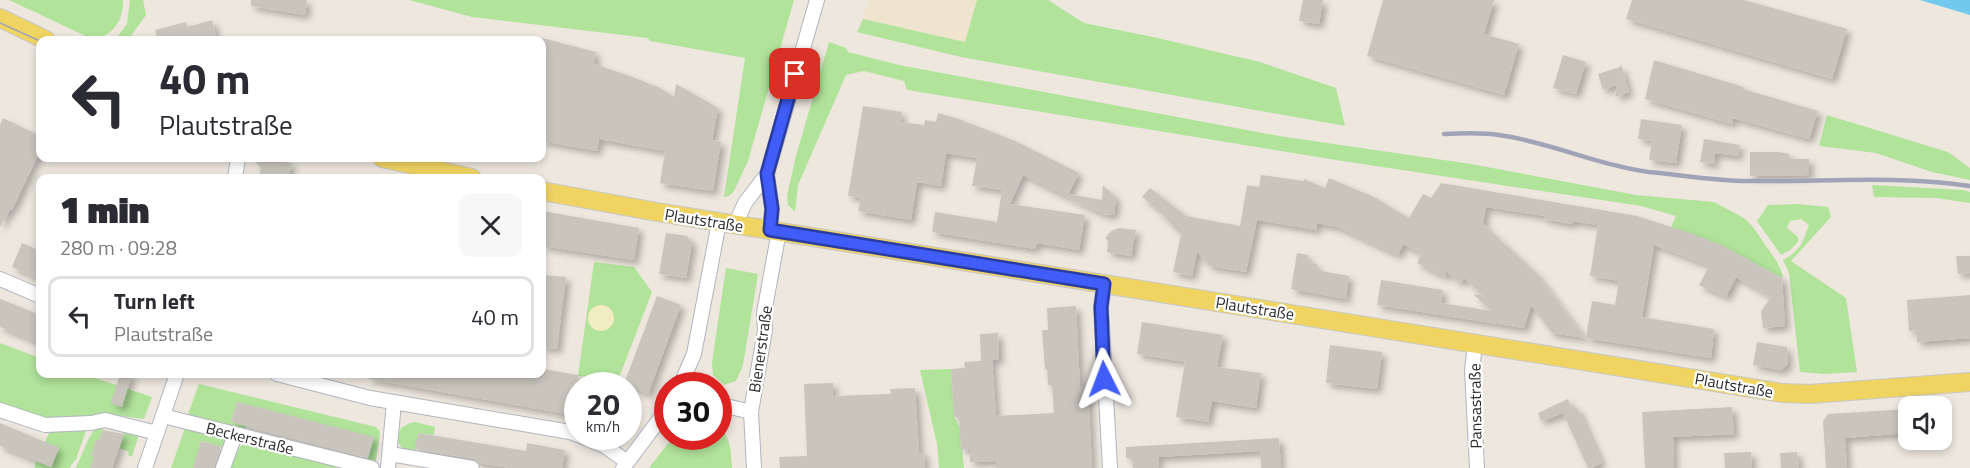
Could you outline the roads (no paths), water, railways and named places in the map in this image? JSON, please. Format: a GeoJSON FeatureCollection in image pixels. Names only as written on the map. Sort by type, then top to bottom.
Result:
{"type":"FeatureCollection","features":[{"type":"Feature","properties":{"kind":"main road"},"geometry":{"type":"LineString","coordinates":[[0,18],[38,36]]}},
{"type":"Feature","properties":{"kind":"main road"},"geometry":{"type":"LineString","coordinates":[[400,162],[454,174]]}},
{"type":"Feature","properties":{"kind":"main road","name":"Plautstraße"},"geometry":{"type":"LineString","coordinates":[[546,192],[727,224],[1782,393],[1821,393],[1970,382]]}},
{"type":"Feature","properties":{"kind":"street"},"geometry":{"type":"LineString","coordinates":[[686,372],[694,354],[727,224],[767,174],[817,0]]}},
{"type":"Feature","properties":{"kind":"street","name":"Bienerstraße"},"geometry":{"type":"LineString","coordinates":[[754,468],[751,412],[765,330],[764,313],[774,231],[767,174]]}},
{"type":"Feature","properties":{"kind":"street"},"geometry":{"type":"LineString","coordinates":[[0,279],[36,294]]}},
{"type":"Feature","properties":{"kind":"street"},"geometry":{"type":"LineString","coordinates":[[1104,284],[1101,307],[1110,468]]}},
{"type":"Feature","properties":{"kind":"street","name":"Pansastraße"},"geometry":{"type":"LineString","coordinates":[[1475,344],[1472,370],[1477,468]]}},
{"type":"Feature","properties":{"kind":"street"},"geometry":{"type":"LineString","coordinates":[[145,468],[176,378]]}},
{"type":"Feature","properties":{"kind":"street"},"geometry":{"type":"LineString","coordinates":[[292,378],[370,398],[564,431]]}},
{"type":"Feature","properties":{"kind":"street"},"geometry":{"type":"LineString","coordinates":[[394,402],[389,461],[472,468]]}},
{"type":"Feature","properties":{"kind":"street"},"geometry":{"type":"LineString","coordinates":[[732,407],[751,412]]}},
{"type":"Feature","properties":{"kind":"street"},"geometry":{"type":"LineString","coordinates":[[0,410],[45,425],[91,423],[105,420],[157,433]]}},
{"type":"Feature","properties":{"kind":"street","name":"Beckerstraße"},"geometry":{"type":"LineString","coordinates":[[163,416],[372,468]]}},
{"type":"Feature","properties":{"kind":"street"},"geometry":{"type":"LineString","coordinates":[[609,450],[625,465],[654,427]]}},
{"type":"Feature","properties":{"kind":"street"},"geometry":{"type":"LineString","coordinates":[[223,468],[235,435]]}},
{"type":"Feature","properties":{"kind":"water"},"geometry":{"type":"Polygon","coordinates":[[[1920,0],[1970,0],[1970,15],[1920,0]]]}},
{"type":"Feature","properties":{"kind":"tram line"},"geometry":{"type":"LineString","coordinates":[[0,23],[36,39]]}},
{"type":"Feature","properties":{"kind":"railway"},"geometry":{"type":"LineString","coordinates":[[1444,134],[1479,133],[1518,138],[1630,169],[1711,179],[1887,180],[1970,186]]}}]}
